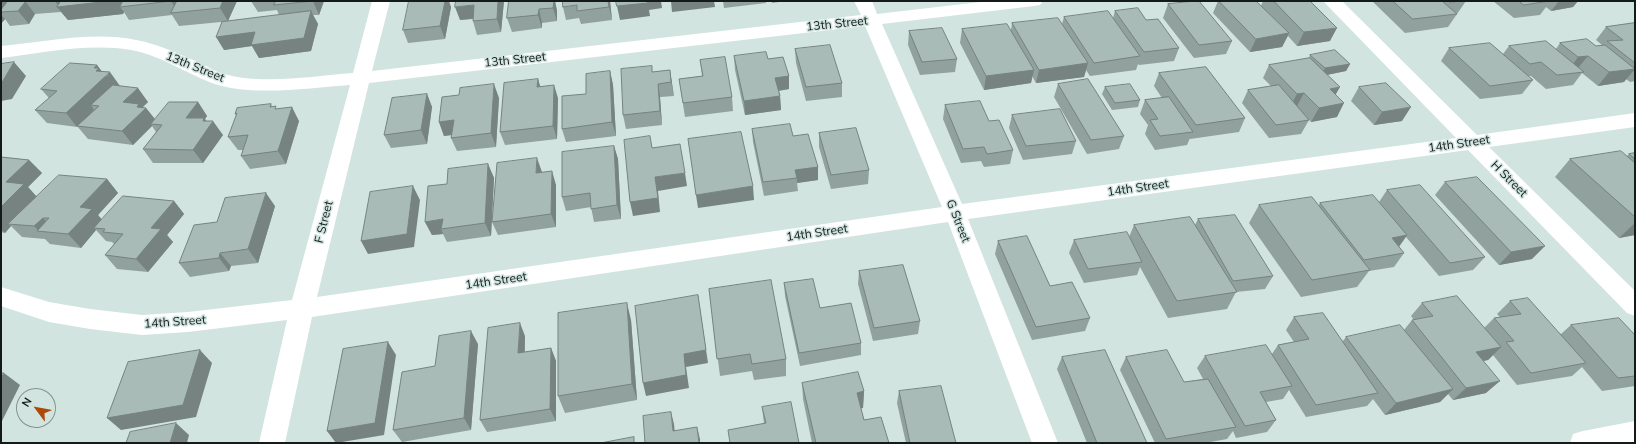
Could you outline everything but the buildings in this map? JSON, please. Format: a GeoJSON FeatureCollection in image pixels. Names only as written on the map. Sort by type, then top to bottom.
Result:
{"type":"FeatureCollection","features":[{"type":"Feature","properties":{"kind":"street","name":"F Street"},"geometry":{"type":"LineString","coordinates":[[272,443],[302,309],[360,78],[381,1]]}},
{"type":"Feature","properties":{"kind":"street","name":"13th Street"},"geometry":{"type":"LineString","coordinates":[[1,52],[92,42],[113,42],[142,47],[167,56],[219,80],[276,85],[360,78],[868,11],[1034,1]]}},
{"type":"Feature","properties":{"kind":"street","name":"H Street"},"geometry":{"type":"LineString","coordinates":[[1332,1],[1635,306]]}},
{"type":"Feature","properties":{"kind":"street","name":"G Street"},"geometry":{"type":"LineString","coordinates":[[868,11],[955,213],[1046,443]]}},
{"type":"Feature","properties":{"kind":"street","name":"14th Street"},"geometry":{"type":"LineString","coordinates":[[2,297],[49,312],[142,325],[188,322],[302,309],[955,213],[1635,120]]}},
{"type":"Feature","properties":{"kind":"street"},"geometry":{"type":"LineString","coordinates":[[1583,443],[1635,433]]}}]}
